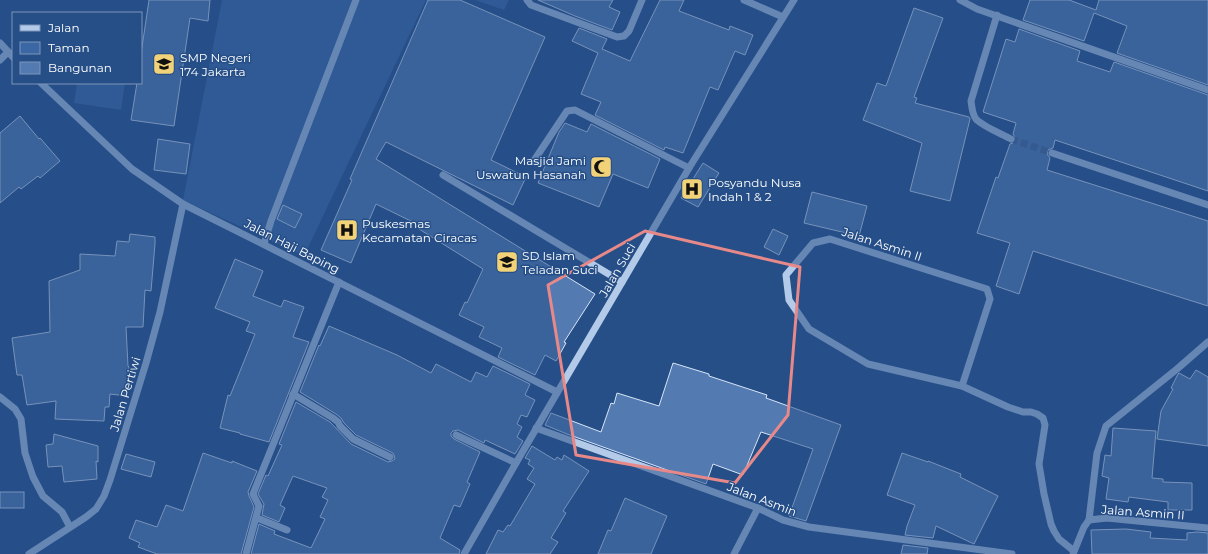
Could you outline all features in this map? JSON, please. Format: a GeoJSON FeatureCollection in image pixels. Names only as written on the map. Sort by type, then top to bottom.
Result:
{"type":"FeatureCollection","features":[{"type":"Feature","properties":{"kind":"street"},"geometry":{"type":"LineString","coordinates":[[264,244],[271,221],[356,0]]}},
{"type":"Feature","properties":{"kind":"street"},"geometry":{"type":"LineString","coordinates":[[527,0],[531,4],[617,37],[624,36],[629,31],[642,0]]}},
{"type":"Feature","properties":{"kind":"street"},"geometry":{"type":"LineString","coordinates":[[744,0],[783,17]]}},
{"type":"Feature","properties":{"kind":"street","name":"Jalan Suci"},"geometry":{"type":"LineString","coordinates":[[464,554],[536,428],[689,168],[794,0]]}},
{"type":"Feature","properties":{"kind":"street"},"geometry":{"type":"LineString","coordinates":[[960,0],[977,9],[1208,90]]}},
{"type":"Feature","properties":{"kind":"street"},"geometry":{"type":"LineString","coordinates":[[997,15],[971,101],[972,110],[976,119],[981,123],[1011,139]]}},
{"type":"Feature","properties":{"kind":"street"},"geometry":{"type":"LineString","coordinates":[[0,43],[11,54],[0,60]]}},
{"type":"Feature","properties":{"kind":"street","name":"Jalan Haji Baping"},"geometry":{"type":"LineString","coordinates":[[42,84],[132,169],[183,204],[557,392]]}},
{"type":"Feature","properties":{"kind":"street"},"geometry":{"type":"LineString","coordinates":[[533,162],[567,111],[575,110],[689,168]]}},
{"type":"Feature","properties":{"kind":"street"},"geometry":{"type":"LineString","coordinates":[[1052,153],[1208,204]]}},
{"type":"Feature","properties":{"kind":"street"},"geometry":{"type":"LineString","coordinates":[[443,175],[622,282]]}},
{"type":"Feature","properties":{"kind":"street","name":"Jalan Pertiwi"},"geometry":{"type":"LineString","coordinates":[[29,554],[96,509],[104,496],[146,363],[160,312],[183,204]]}},
{"type":"Feature","properties":{"kind":"street","name":"Jalan Asmin II"},"geometry":{"type":"LineString","coordinates":[[830,239],[987,289],[990,299],[962,386],[868,364],[809,329],[789,300],[786,275],[813,243],[830,239]]}},
{"type":"Feature","properties":{"kind":"street"},"geometry":{"type":"LineString","coordinates":[[246,554],[259,506],[253,494],[339,282]]}},
{"type":"Feature","properties":{"kind":"street"},"geometry":{"type":"LineString","coordinates":[[1090,520],[1097,453],[1106,426],[1208,342]]}},
{"type":"Feature","properties":{"kind":"street"},"geometry":{"type":"LineString","coordinates":[[962,386],[1008,407],[1023,412],[1031,412],[1043,418],[1045,425],[1039,464],[1044,494],[1054,531],[1059,539],[1073,553]]}},
{"type":"Feature","properties":{"kind":"street"},"geometry":{"type":"LineString","coordinates":[[293,394],[333,418],[353,439],[390,457]]}},
{"type":"Feature","properties":{"kind":"street"},"geometry":{"type":"LineString","coordinates":[[0,397],[15,409],[21,419],[25,453],[33,477],[43,496],[62,512],[70,527]]}},
{"type":"Feature","properties":{"kind":"street","name":"Jalan Asmin"},"geometry":{"type":"LineString","coordinates":[[536,428],[758,508],[783,520],[809,527],[1012,554]]}},
{"type":"Feature","properties":{"kind":"street"},"geometry":{"type":"LineString","coordinates":[[456,435],[516,463]]}},
{"type":"Feature","properties":{"kind":"street"},"geometry":{"type":"LineString","coordinates":[[734,554],[758,508]]}},
{"type":"Feature","properties":{"kind":"street"},"geometry":{"type":"LineString","coordinates":[[256,518],[286,530]]}},
{"type":"Feature","properties":{"kind":"street","name":"Jalan Asmin II"},"geometry":{"type":"LineString","coordinates":[[1073,553],[1084,527],[1090,520],[1107,518],[1208,528]]}},
{"type":"Feature","properties":{"kind":"highlighted area"},"geometry":{"type":"Polygon","coordinates":[[[645,231],[800,267],[788,415],[735,483],[576,455],[548,285],[645,231]]]}},
{"type":"Feature","properties":{"kind":"green space"},"geometry":{"type":"Polygon","coordinates":[[[222,0],[426,0],[304,256],[183,200],[222,0]]]}},
{"type":"Feature","properties":{"kind":"green space"},"geometry":{"type":"Polygon","coordinates":[[[475,0],[509,0],[504,10],[475,0]]]}},
{"type":"Feature","properties":{"kind":"green space"},"geometry":{"type":"Polygon","coordinates":[[[77,84],[125,84],[121,110],[74,103],[77,84]]]}},
{"type":"Feature","properties":{"kind":"building"},"geometry":{"type":"Polygon","coordinates":[[[149,0],[210,0],[208,21],[190,18],[174,126],[131,120],[137,84],[142,84],[142,47],[149,0]]]}},
{"type":"Feature","properties":{"kind":"building"},"geometry":{"type":"Polygon","coordinates":[[[428,0],[460,0],[545,37],[491,160],[526,177],[513,205],[386,142],[376,159],[595,294],[564,342],[566,343],[556,361],[545,355],[535,375],[498,357],[502,348],[479,337],[484,327],[459,315],[465,302],[467,303],[483,269],[419,229],[421,226],[376,204],[351,263],[321,250],[352,180],[350,179],[428,0]]]}},
{"type":"Feature","properties":{"kind":"building"},"geometry":{"type":"Polygon","coordinates":[[[538,0],[613,0],[609,7],[620,12],[612,30],[538,0]]]}},
{"type":"Feature","properties":{"kind":"building"},"geometry":{"type":"Polygon","coordinates":[[[660,0],[684,0],[679,11],[729,30],[730,26],[753,35],[745,55],[735,51],[718,90],[710,87],[683,153],[665,147],[664,150],[595,115],[601,102],[581,94],[598,53],[572,41],[579,28],[607,39],[602,49],[630,61],[660,0]]]}},
{"type":"Feature","properties":{"kind":"building"},"geometry":{"type":"Polygon","coordinates":[[[1030,0],[1069,0],[1096,10],[1099,0],[1208,0],[1208,85],[1117,53],[1127,26],[1094,13],[1084,41],[1023,20],[1030,0]]]}},
{"type":"Feature","properties":{"kind":"building"},"geometry":{"type":"Polygon","coordinates":[[[914,8],[943,18],[914,97],[917,98],[915,103],[969,117],[970,119],[950,201],[910,191],[922,143],[863,120],[877,83],[886,86],[914,8]]]}},
{"type":"Feature","properties":{"kind":"building"},"geometry":{"type":"Polygon","coordinates":[[[1019,29],[1080,51],[1077,61],[1110,72],[1114,62],[1208,95],[1208,191],[1055,140],[1053,148],[1048,150],[1047,154],[1050,158],[1047,170],[1208,221],[1208,306],[1033,251],[1019,294],[996,286],[1010,243],[977,233],[996,177],[998,178],[1010,144],[1016,141],[1013,134],[1016,123],[983,112],[1006,39],[1015,42],[1019,29]]]}},
{"type":"Feature","properties":{"kind":"building"},"geometry":{"type":"Polygon","coordinates":[[[20,116],[60,161],[40,178],[38,176],[21,189],[19,187],[0,203],[0,133],[20,116]]]}},
{"type":"Feature","properties":{"kind":"building","name":"Masjid Jami Uswatun Hasanah"},"geometry":{"type":"Polygon","coordinates":[[[565,123],[587,132],[591,124],[660,159],[648,188],[613,174],[599,207],[538,183],[559,132],[565,123]]]}},
{"type":"Feature","properties":{"kind":"building"},"geometry":{"type":"Polygon","coordinates":[[[158,139],[190,144],[186,174],[154,170],[158,139]]]}},
{"type":"Feature","properties":{"kind":"building"},"geometry":{"type":"Polygon","coordinates":[[[703,163],[719,173],[698,207],[681,198],[703,163]]]}},
{"type":"Feature","properties":{"kind":"building"},"geometry":{"type":"Polygon","coordinates":[[[812,192],[867,206],[859,236],[804,223],[812,192]]]}},
{"type":"Feature","properties":{"kind":"building"},"geometry":{"type":"Polygon","coordinates":[[[283,205],[302,214],[295,228],[277,219],[283,205]]]}},
{"type":"Feature","properties":{"kind":"building"},"geometry":{"type":"Polygon","coordinates":[[[773,229],[788,236],[779,255],[764,247],[773,229]]]}},
{"type":"Feature","properties":{"kind":"building"},"geometry":{"type":"Polygon","coordinates":[[[130,234],[155,237],[155,244],[151,291],[145,290],[143,327],[126,327],[129,367],[127,396],[110,394],[109,407],[105,407],[104,421],[55,419],[56,401],[27,405],[22,375],[17,375],[12,338],[50,332],[49,281],[80,270],[80,254],[115,256],[117,241],[129,242],[130,234]]]}},
{"type":"Feature","properties":{"kind":"building"},"geometry":{"type":"Polygon","coordinates":[[[235,259],[263,271],[253,296],[281,307],[284,300],[304,307],[293,337],[309,342],[269,442],[220,428],[228,395],[230,396],[255,334],[246,331],[250,322],[215,308],[235,259]]]}},
{"type":"Feature","properties":{"kind":"building"},"geometry":{"type":"Polygon","coordinates":[[[329,326],[397,355],[431,373],[436,364],[471,382],[476,372],[487,377],[493,366],[530,384],[525,395],[535,400],[527,417],[521,415],[517,424],[522,427],[517,437],[523,441],[515,454],[485,440],[484,443],[458,430],[451,433],[451,436],[454,439],[480,452],[467,482],[470,484],[460,507],[454,505],[440,538],[460,550],[459,554],[251,554],[259,524],[275,531],[274,534],[311,548],[325,519],[320,517],[328,500],[322,497],[327,488],[293,476],[280,505],[285,508],[279,522],[262,515],[264,504],[258,494],[282,445],[279,444],[296,402],[330,422],[351,444],[388,462],[395,459],[393,453],[356,435],[336,414],[300,392],[319,345],[320,346],[329,326]]]}},
{"type":"Feature","properties":{"kind":"building"},"geometry":{"type":"Polygon","coordinates":[[[673,363],[767,395],[766,398],[841,425],[806,521],[789,516],[813,449],[761,432],[743,475],[713,464],[706,484],[545,425],[551,413],[601,432],[611,403],[614,404],[617,393],[659,406],[673,363]]]}},
{"type":"Feature","properties":{"kind":"building"},"geometry":{"type":"Polygon","coordinates":[[[1196,370],[1208,377],[1208,446],[1157,439],[1161,411],[1173,389],[1171,388],[1178,374],[1179,373],[1190,379],[1196,370]]]}},
{"type":"Feature","properties":{"kind":"building"},"geometry":{"type":"Polygon","coordinates":[[[1113,428],[1156,431],[1152,478],[1163,479],[1163,482],[1192,483],[1192,510],[1168,510],[1168,502],[1129,497],[1128,502],[1106,499],[1109,478],[1102,476],[1105,455],[1111,456],[1113,428]]]}},
{"type":"Feature","properties":{"kind":"building"},"geometry":{"type":"Polygon","coordinates":[[[54,434],[98,446],[98,462],[96,461],[97,479],[64,482],[62,466],[48,467],[46,445],[53,444],[54,434]]]}},
{"type":"Feature","properties":{"kind":"building"},"geometry":{"type":"Polygon","coordinates":[[[532,446],[555,460],[557,457],[562,460],[564,455],[589,471],[563,511],[566,513],[551,538],[558,542],[550,554],[486,554],[498,530],[503,532],[508,525],[510,526],[535,484],[527,479],[534,468],[528,464],[530,460],[525,458],[532,446]]]}},
{"type":"Feature","properties":{"kind":"building"},"geometry":{"type":"Polygon","coordinates":[[[203,453],[232,463],[232,461],[257,471],[248,492],[254,507],[241,554],[157,554],[138,547],[140,543],[129,538],[136,520],[157,527],[166,505],[183,511],[203,453]]]}},
{"type":"Feature","properties":{"kind":"building"},"geometry":{"type":"Polygon","coordinates":[[[902,453],[961,474],[960,477],[998,496],[974,544],[936,526],[933,538],[905,535],[915,505],[887,495],[902,453]]]}},
{"type":"Feature","properties":{"kind":"building"},"geometry":{"type":"Polygon","coordinates":[[[126,454],[155,462],[151,477],[121,469],[126,454]]]}},
{"type":"Feature","properties":{"kind":"building"},"geometry":{"type":"Polygon","coordinates":[[[0,492],[24,492],[24,508],[0,508],[0,492]]]}},
{"type":"Feature","properties":{"kind":"building"},"geometry":{"type":"Polygon","coordinates":[[[625,498],[667,516],[651,554],[598,554],[608,530],[611,531],[625,498]]]}},
{"type":"Feature","properties":{"kind":"building"},"geometry":{"type":"Polygon","coordinates":[[[1126,529],[1151,532],[1150,538],[1187,540],[1187,533],[1208,533],[1208,554],[1092,554],[1091,530],[1126,529]]]}},
{"type":"Feature","properties":{"kind":"building"},"geometry":{"type":"Polygon","coordinates":[[[903,545],[928,548],[927,554],[901,554],[903,545]]]}},
{"type":"Feature","properties":{"kind":"tunnel"},"geometry":{"type":"LineString","coordinates":[[1011,139],[1052,153]]}},
{"type":"Feature","properties":{"kind":"place","name":"SMP Negeri 174 Jakarta"},"geometry":{"type":"Point","coordinates":[164,64]}},
{"type":"Feature","properties":{"kind":"place","name":"Masjid Jami Uswatun Hasanah"},"geometry":{"type":"Point","coordinates":[601,167]}},
{"type":"Feature","properties":{"kind":"place","name":"Posyandu Nusa Indah 1 & 2"},"geometry":{"type":"Point","coordinates":[692,189]}},
{"type":"Feature","properties":{"kind":"place","name":"Puskesmas Kecamatan Ciracas"},"geometry":{"type":"Point","coordinates":[347,230]}},
{"type":"Feature","properties":{"kind":"place","name":"SD Islam Teladan Suci"},"geometry":{"type":"Point","coordinates":[507,262]}}]}
